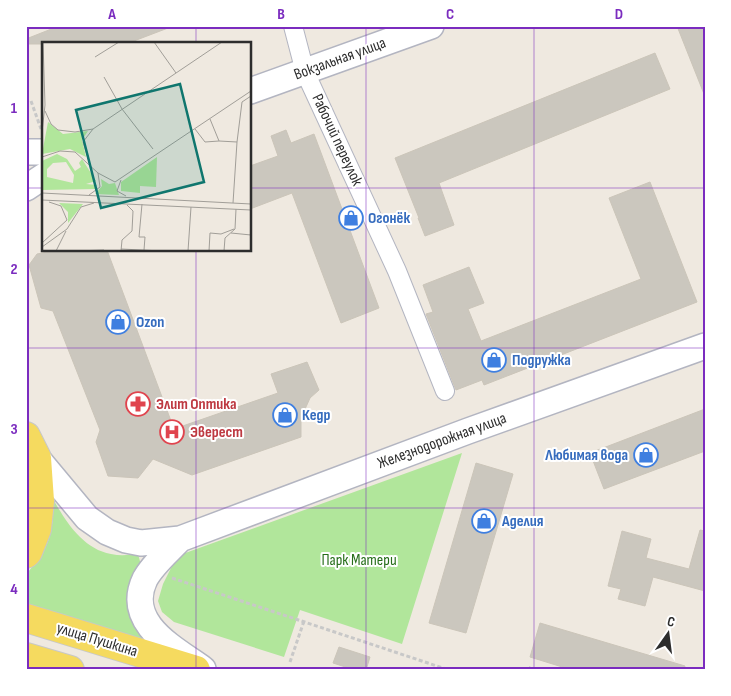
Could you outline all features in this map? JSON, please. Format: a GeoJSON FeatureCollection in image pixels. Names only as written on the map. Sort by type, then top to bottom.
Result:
{"type":"FeatureCollection","features":[{"type":"Feature","properties":{"kind":"main road","name":"Вокзальная улица"},"geometry":{"type":"LineString","coordinates":[[251,91],[431,26]]}},
{"type":"Feature","properties":{"kind":"main road"},"geometry":{"type":"LineString","coordinates":[[26,152],[42,152]]}},
{"type":"Feature","properties":{"kind":"main road"},"geometry":{"type":"LineString","coordinates":[[26,188],[42,177]]}},
{"type":"Feature","properties":{"kind":"main road","name":"Железнодорожная улица"},"geometry":{"type":"LineString","coordinates":[[180,538],[468,431],[705,346]]}},
{"type":"Feature","properties":{"kind":"main road"},"geometry":{"type":"LineString","coordinates":[[32,447],[87,518],[107,532],[126,540],[141,543],[180,538]]}},
{"type":"Feature","properties":{"kind":"main road"},"geometry":{"type":"LineString","coordinates":[[26,554],[36,529],[40,501],[32,447]]}},
{"type":"Feature","properties":{"kind":"main road"},"geometry":{"type":"LineString","coordinates":[[180,538],[145,580],[140,608],[147,624],[158,636],[203,670]]}},
{"type":"Feature","properties":{"kind":"main road","name":"улица Пушкина"},"geometry":{"type":"LineString","coordinates":[[26,618],[196,670]]}},
{"type":"Feature","properties":{"kind":"main road"},"geometry":{"type":"LineString","coordinates":[[27,657],[70,670]]}},
{"type":"Feature","properties":{"kind":"street","name":"Рабочий переулок"},"geometry":{"type":"LineString","coordinates":[[292,26],[305,72],[397,271],[445,391]]}},
{"type":"Feature","properties":{"kind":"path"},"geometry":{"type":"LineString","coordinates":[[31,101],[40,129],[42,128]]}},
{"type":"Feature","properties":{"kind":"path"},"geometry":{"type":"LineString","coordinates":[[165,575],[449,670]]}},
{"type":"Feature","properties":{"kind":"path"},"geometry":{"type":"LineString","coordinates":[[290,662],[304,621]]}},
{"type":"Feature","properties":{"kind":"path"},"geometry":{"type":"LineString","coordinates":[[528,670],[532,666]]}},
{"type":"Feature","properties":{"kind":"green space","name":"Парк Матери"},"geometry":{"type":"Polygon","coordinates":[[[462,453],[402,644],[300,610],[284,657],[174,622],[162,612],[158,601],[163,584],[177,556],[462,453]]]}},
{"type":"Feature","properties":{"kind":"green space"},"geometry":{"type":"Polygon","coordinates":[[[53,499],[76,533],[92,547],[114,555],[138,554],[141,565],[130,587],[127,604],[132,620],[145,640],[26,605],[26,574],[40,557],[48,540],[51,531],[53,499]]]}},
{"type":"Feature","properties":{"kind":"building"},"geometry":{"type":"Polygon","coordinates":[[[59,26],[168,26],[168,28],[131,42],[42,42],[42,44],[26,44],[26,39],[59,26]]]}},
{"type":"Feature","properties":{"kind":"building"},"geometry":{"type":"Polygon","coordinates":[[[677,26],[705,26],[705,94],[704,94],[677,26]]]}},
{"type":"Feature","properties":{"kind":"building"},"geometry":{"type":"Polygon","coordinates":[[[655,53],[670,89],[439,183],[454,225],[425,236],[395,158],[655,53]]]}},
{"type":"Feature","properties":{"kind":"building"},"geometry":{"type":"Polygon","coordinates":[[[286,130],[291,143],[314,134],[379,308],[341,323],[292,193],[251,209],[251,166],[278,156],[271,136],[286,130]]]}},
{"type":"Feature","properties":{"kind":"building"},"geometry":{"type":"Polygon","coordinates":[[[650,182],[697,302],[484,385],[482,380],[456,390],[426,314],[433,312],[423,285],[469,267],[484,303],[468,309],[481,341],[641,279],[609,198],[650,182]]]}},
{"type":"Feature","properties":{"kind":"building"},"geometry":{"type":"Polygon","coordinates":[[[53,251],[107,251],[174,429],[278,393],[271,374],[307,362],[319,390],[310,398],[301,418],[301,437],[192,475],[153,459],[138,478],[108,476],[96,442],[100,430],[53,311],[41,308],[29,265],[37,254],[53,251]]]}},
{"type":"Feature","properties":{"kind":"building"},"geometry":{"type":"Polygon","coordinates":[[[705,409],[705,451],[604,489],[590,453],[705,409]]]}},
{"type":"Feature","properties":{"kind":"building"},"geometry":{"type":"Polygon","coordinates":[[[476,463],[513,474],[466,633],[429,623],[476,463]]]}},
{"type":"Feature","properties":{"kind":"building"},"geometry":{"type":"Polygon","coordinates":[[[700,530],[705,531],[705,591],[653,577],[645,606],[618,599],[621,589],[608,586],[622,531],[651,539],[646,558],[689,569],[700,530]]]}},
{"type":"Feature","properties":{"kind":"building"},"geometry":{"type":"Polygon","coordinates":[[[540,623],[685,666],[684,670],[572,670],[530,657],[540,623]]]}},
{"type":"Feature","properties":{"kind":"building"},"geometry":{"type":"Polygon","coordinates":[[[339,647],[370,657],[366,670],[355,670],[333,663],[339,647]]]}},
{"type":"Feature","properties":{"kind":"place","name":"Огонёк"},"geometry":{"type":"Point","coordinates":[351,218]}},
{"type":"Feature","properties":{"kind":"place","name":"Ozon"},"geometry":{"type":"Point","coordinates":[118,322]}},
{"type":"Feature","properties":{"kind":"place","name":"Подружка"},"geometry":{"type":"Point","coordinates":[494,360]}},
{"type":"Feature","properties":{"kind":"place","name":"Элит Оптика"},"geometry":{"type":"Point","coordinates":[138,404]}},
{"type":"Feature","properties":{"kind":"place","name":"Кедр"},"geometry":{"type":"Point","coordinates":[285,415]}},
{"type":"Feature","properties":{"kind":"place","name":"Эверест"},"geometry":{"type":"Point","coordinates":[172,432]}},
{"type":"Feature","properties":{"kind":"place","name":"Любимая вода"},"geometry":{"type":"Point","coordinates":[646,455]}},
{"type":"Feature","properties":{"kind":"place","name":"Аделия"},"geometry":{"type":"Point","coordinates":[484,521]}}]}
